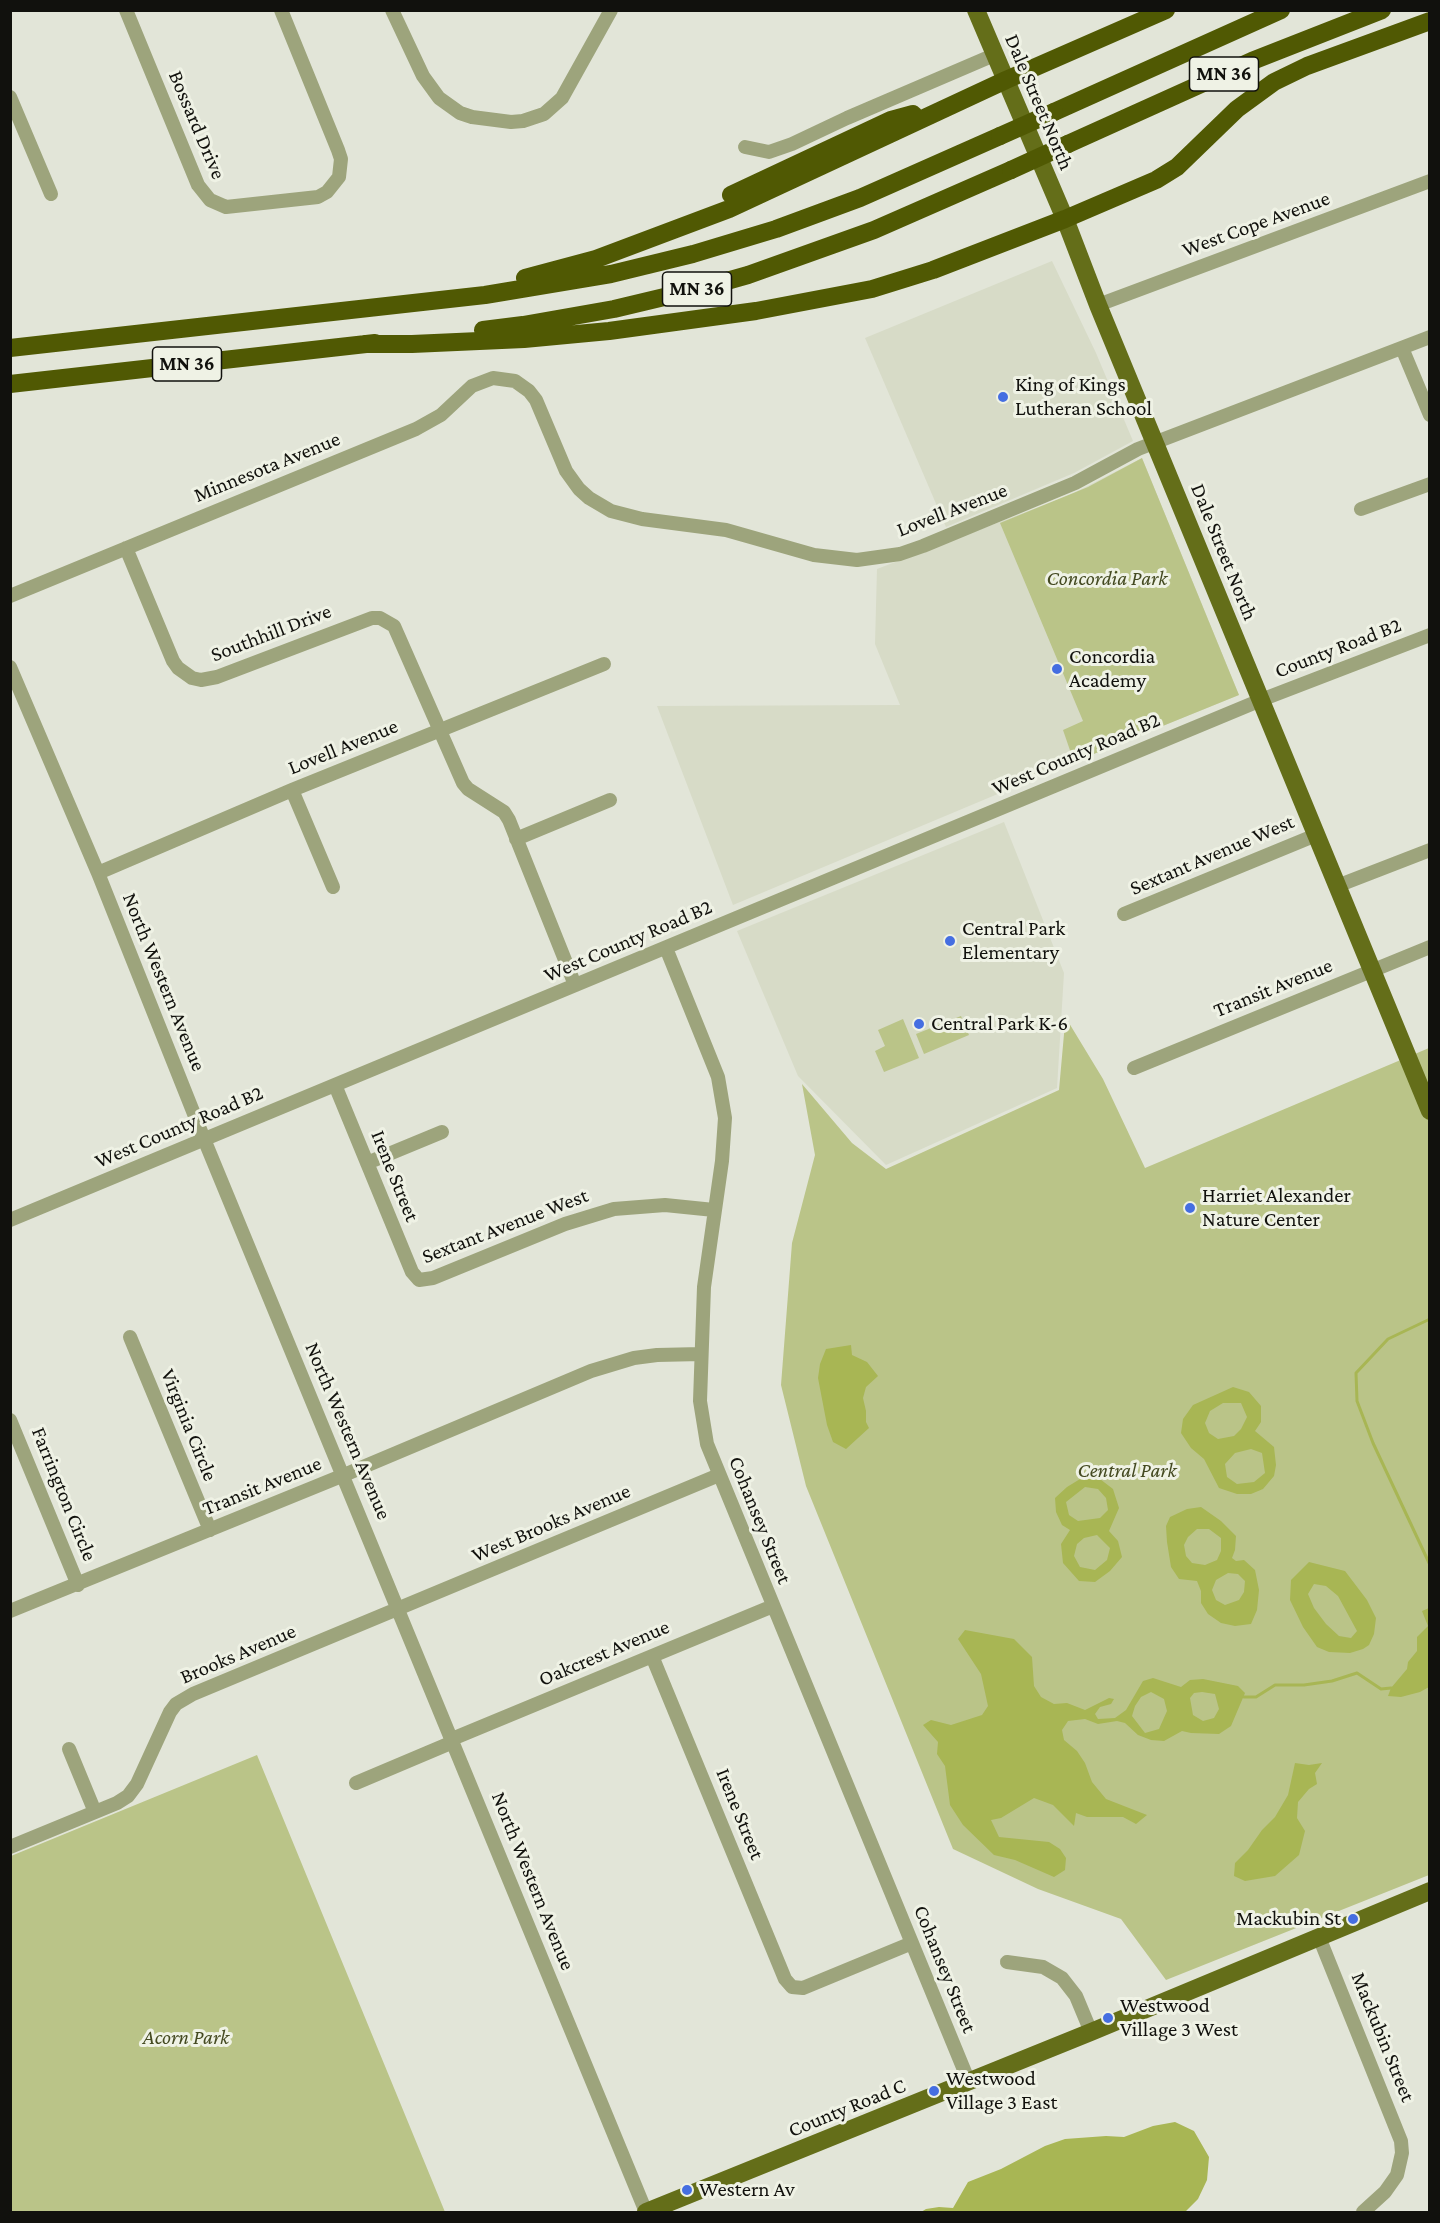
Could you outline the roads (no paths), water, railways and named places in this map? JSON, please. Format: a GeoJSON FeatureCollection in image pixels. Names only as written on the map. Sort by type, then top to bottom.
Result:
{"type":"FeatureCollection","features":[{"type":"Feature","properties":{"kind":"highway"},"geometry":{"type":"LineString","coordinates":[[358,310],[536,276],[596,260],[646,240],[753,183],[891,120],[907,114],[939,111],[1166,10]]}},
{"type":"Feature","properties":{"kind":"highway","name":"MN 36"},"geometry":{"type":"LineString","coordinates":[[10,348],[358,310],[533,288],[610,274],[693,254],[818,214],[870,194],[1281,10]]}},
{"type":"Feature","properties":{"kind":"highway","name":"MN 36"},"geometry":{"type":"LineString","coordinates":[[10,384],[364,344],[565,318],[702,288],[833,246],[912,214],[1252,61],[1382,10]]}},
{"type":"Feature","properties":{"kind":"highway"},"geometry":{"type":"LineString","coordinates":[[364,344],[536,338],[620,329],[799,304],[872,289],[933,270],[1065,219],[1168,174],[1237,109],[1289,74],[1428,22]]}},
{"type":"Feature","properties":{"kind":"main road","name":"Dale Street North"},"geometry":{"type":"LineString","coordinates":[[976,10],[1065,219],[1098,305],[1430,1110]]}},
{"type":"Feature","properties":{"kind":"main road","name":"County Road C"},"geometry":{"type":"LineString","coordinates":[[646,2212],[1092,2032],[1430,1891]]}},
{"type":"Feature","properties":{"kind":"street","name":"Bossard Drive"},"geometry":{"type":"LineString","coordinates":[[126,10],[198,185],[210,200],[218,205],[234,207],[318,196],[327,192],[339,177],[341,159],[338,150],[281,10]]}},
{"type":"Feature","properties":{"kind":"street"},"geometry":{"type":"LineString","coordinates":[[392,10],[423,76],[439,98],[449,106],[472,117],[510,122],[523,121],[544,114],[562,98],[611,10]]}},
{"type":"Feature","properties":{"kind":"street"},"geometry":{"type":"LineString","coordinates":[[745,147],[769,152],[792,144],[994,55]]}},
{"type":"Feature","properties":{"kind":"street"},"geometry":{"type":"LineString","coordinates":[[10,97],[51,195]]}},
{"type":"Feature","properties":{"kind":"street","name":"West Cope Avenue"},"geometry":{"type":"LineString","coordinates":[[1098,305],[1430,181]]}},
{"type":"Feature","properties":{"kind":"street","name":"Lovell Avenue"},"geometry":{"type":"LineString","coordinates":[[529,392],[536,400],[566,471],[579,489],[599,504],[624,516],[726,530],[800,552],[845,560],[881,558],[923,546],[1075,483],[1155,442],[1430,337]]}},
{"type":"Feature","properties":{"kind":"street"},"geometry":{"type":"LineString","coordinates":[[1402,348],[1430,415]]}},
{"type":"Feature","properties":{"kind":"street","name":"Minnesota Avenue"},"geometry":{"type":"LineString","coordinates":[[10,596],[416,429],[441,415],[472,386],[482,381],[493,378],[515,381],[529,392]]}},
{"type":"Feature","properties":{"kind":"street"},"geometry":{"type":"LineString","coordinates":[[1361,509],[1430,484]]}},
{"type":"Feature","properties":{"kind":"street","name":"Southhill Drive"},"geometry":{"type":"LineString","coordinates":[[126,548],[173,661],[185,674],[192,678],[210,679],[365,620],[380,618],[388,621],[398,631],[440,732]]}},
{"type":"Feature","properties":{"kind":"street","name":"County Road B2"},"geometry":{"type":"LineString","coordinates":[[1261,700],[1430,635]]}},
{"type":"Feature","properties":{"kind":"street","name":"Lovell Avenue"},"geometry":{"type":"LineString","coordinates":[[98,873],[292,790],[604,664]]}},
{"type":"Feature","properties":{"kind":"street","name":"North Western Avenue"},"geometry":{"type":"LineString","coordinates":[[10,667],[98,873],[204,1139],[646,2212]]}},
{"type":"Feature","properties":{"kind":"street","name":"West County Road B2"},"geometry":{"type":"LineString","coordinates":[[10,1220],[1261,700]]}},
{"type":"Feature","properties":{"kind":"street"},"geometry":{"type":"LineString","coordinates":[[440,732],[463,783],[468,789],[504,812],[575,985]]}},
{"type":"Feature","properties":{"kind":"street"},"geometry":{"type":"LineString","coordinates":[[292,790],[333,887]]}},
{"type":"Feature","properties":{"kind":"street"},"geometry":{"type":"LineString","coordinates":[[516,838],[610,800]]}},
{"type":"Feature","properties":{"kind":"street","name":"Sextant Avenue West"},"geometry":{"type":"LineString","coordinates":[[1124,914],[1316,835]]}},
{"type":"Feature","properties":{"kind":"street"},"geometry":{"type":"LineString","coordinates":[[1337,886],[1430,850]]}},
{"type":"Feature","properties":{"kind":"street","name":"Transit Avenue"},"geometry":{"type":"LineString","coordinates":[[1134,1068],[1430,947]]}},
{"type":"Feature","properties":{"kind":"street","name":"Cohansey Street"},"geometry":{"type":"LineString","coordinates":[[666,948],[711,1056],[722,1098],[724,1139],[704,1287],[701,1354],[700,1401],[707,1444],[969,2082]]}},
{"type":"Feature","properties":{"kind":"street","name":"Irene Street"},"geometry":{"type":"LineString","coordinates":[[335,1085],[412,1272],[419,1280]]}},
{"type":"Feature","properties":{"kind":"street"},"geometry":{"type":"LineString","coordinates":[[367,1163],[442,1132]]}},
{"type":"Feature","properties":{"kind":"street","name":"Sextant Avenue West"},"geometry":{"type":"LineString","coordinates":[[419,1280],[433,1278],[564,1224],[614,1209],[665,1205],[714,1210]]}},
{"type":"Feature","properties":{"kind":"street","name":"Virginia Circle"},"geometry":{"type":"LineString","coordinates":[[130,1337],[210,1530]]}},
{"type":"Feature","properties":{"kind":"street","name":"Transit Avenue"},"geometry":{"type":"LineString","coordinates":[[10,1611],[78,1585],[611,1364],[657,1355],[701,1354]]}},
{"type":"Feature","properties":{"kind":"street","name":"Farrington Circle"},"geometry":{"type":"LineString","coordinates":[[10,1420],[78,1585]]}},
{"type":"Feature","properties":{"kind":"street","name":"West Brooks Avenue"},"geometry":{"type":"LineString","coordinates":[[399,1609],[719,1475]]}},
{"type":"Feature","properties":{"kind":"street","name":"Oakcrest Avenue"},"geometry":{"type":"LineString","coordinates":[[356,1783],[773,1606]]}},
{"type":"Feature","properties":{"kind":"street","name":"Brooks Avenue"},"geometry":{"type":"LineString","coordinates":[[10,1847],[117,1803],[128,1796],[137,1784],[170,1712],[185,1698],[399,1609]]}},
{"type":"Feature","properties":{"kind":"street","name":"Irene Street"},"geometry":{"type":"LineString","coordinates":[[652,1656],[785,1979],[792,1987],[803,1988],[912,1943]]}},
{"type":"Feature","properties":{"kind":"street"},"geometry":{"type":"LineString","coordinates":[[69,1749],[95,1812]]}},
{"type":"Feature","properties":{"kind":"street","name":"Mackubin Street"},"geometry":{"type":"LineString","coordinates":[[1319,1936],[1401,2141],[1401,2159],[1396,2175],[1385,2192],[1363,2212]]}},
{"type":"Feature","properties":{"kind":"street"},"geometry":{"type":"LineString","coordinates":[[1007,1962],[1042,1967],[1062,1978],[1076,1996],[1092,2032]]}},
{"type":"Feature","properties":{"kind":"waterway"},"geometry":{"type":"LineString","coordinates":[[1430,1319],[1388,1339],[1356,1373],[1357,1401],[1373,1443],[1430,1565]]}},
{"type":"Feature","properties":{"kind":"waterway"},"geometry":{"type":"LineString","coordinates":[[1244,1697],[1256,1697],[1275,1685],[1304,1685],[1332,1681],[1357,1673],[1381,1689],[1391,1688]]}},
{"type":"Feature","properties":{"kind":"place","name":"King of Kings Lutheran School"},"geometry":{"type":"Point","coordinates":[1003,397]}},
{"type":"Feature","properties":{"kind":"place","name":"Concordia Academy"},"geometry":{"type":"Point","coordinates":[1057,669]}},
{"type":"Feature","properties":{"kind":"place","name":"Central Park Elementary"},"geometry":{"type":"Point","coordinates":[950,941]}},
{"type":"Feature","properties":{"kind":"place","name":"Central Park K-6"},"geometry":{"type":"Point","coordinates":[919,1024]}},
{"type":"Feature","properties":{"kind":"place","name":"Harriet Alexander Nature Center"},"geometry":{"type":"Point","coordinates":[1190,1208]}},
{"type":"Feature","properties":{"kind":"place","name":"Mackubin St"},"geometry":{"type":"Point","coordinates":[1353,1919]}},
{"type":"Feature","properties":{"kind":"place","name":"Westwood Village 3 West"},"geometry":{"type":"Point","coordinates":[1108,2018]}},
{"type":"Feature","properties":{"kind":"place","name":"Westwood Village 3 East"},"geometry":{"type":"Point","coordinates":[934,2091]}},
{"type":"Feature","properties":{"kind":"place","name":"Western Av"},"geometry":{"type":"Point","coordinates":[687,2190]}},
{"type":"Feature","properties":{"kind":"park label","name":"Concordia Park"},"geometry":{"type":"Point","coordinates":[1107,579]}},
{"type":"Feature","properties":{"kind":"park label","name":"Central Park"},"geometry":{"type":"Point","coordinates":[1127,1471]}},
{"type":"Feature","properties":{"kind":"park label","name":"Acorn Park"},"geometry":{"type":"Point","coordinates":[186,2038]}}]}
